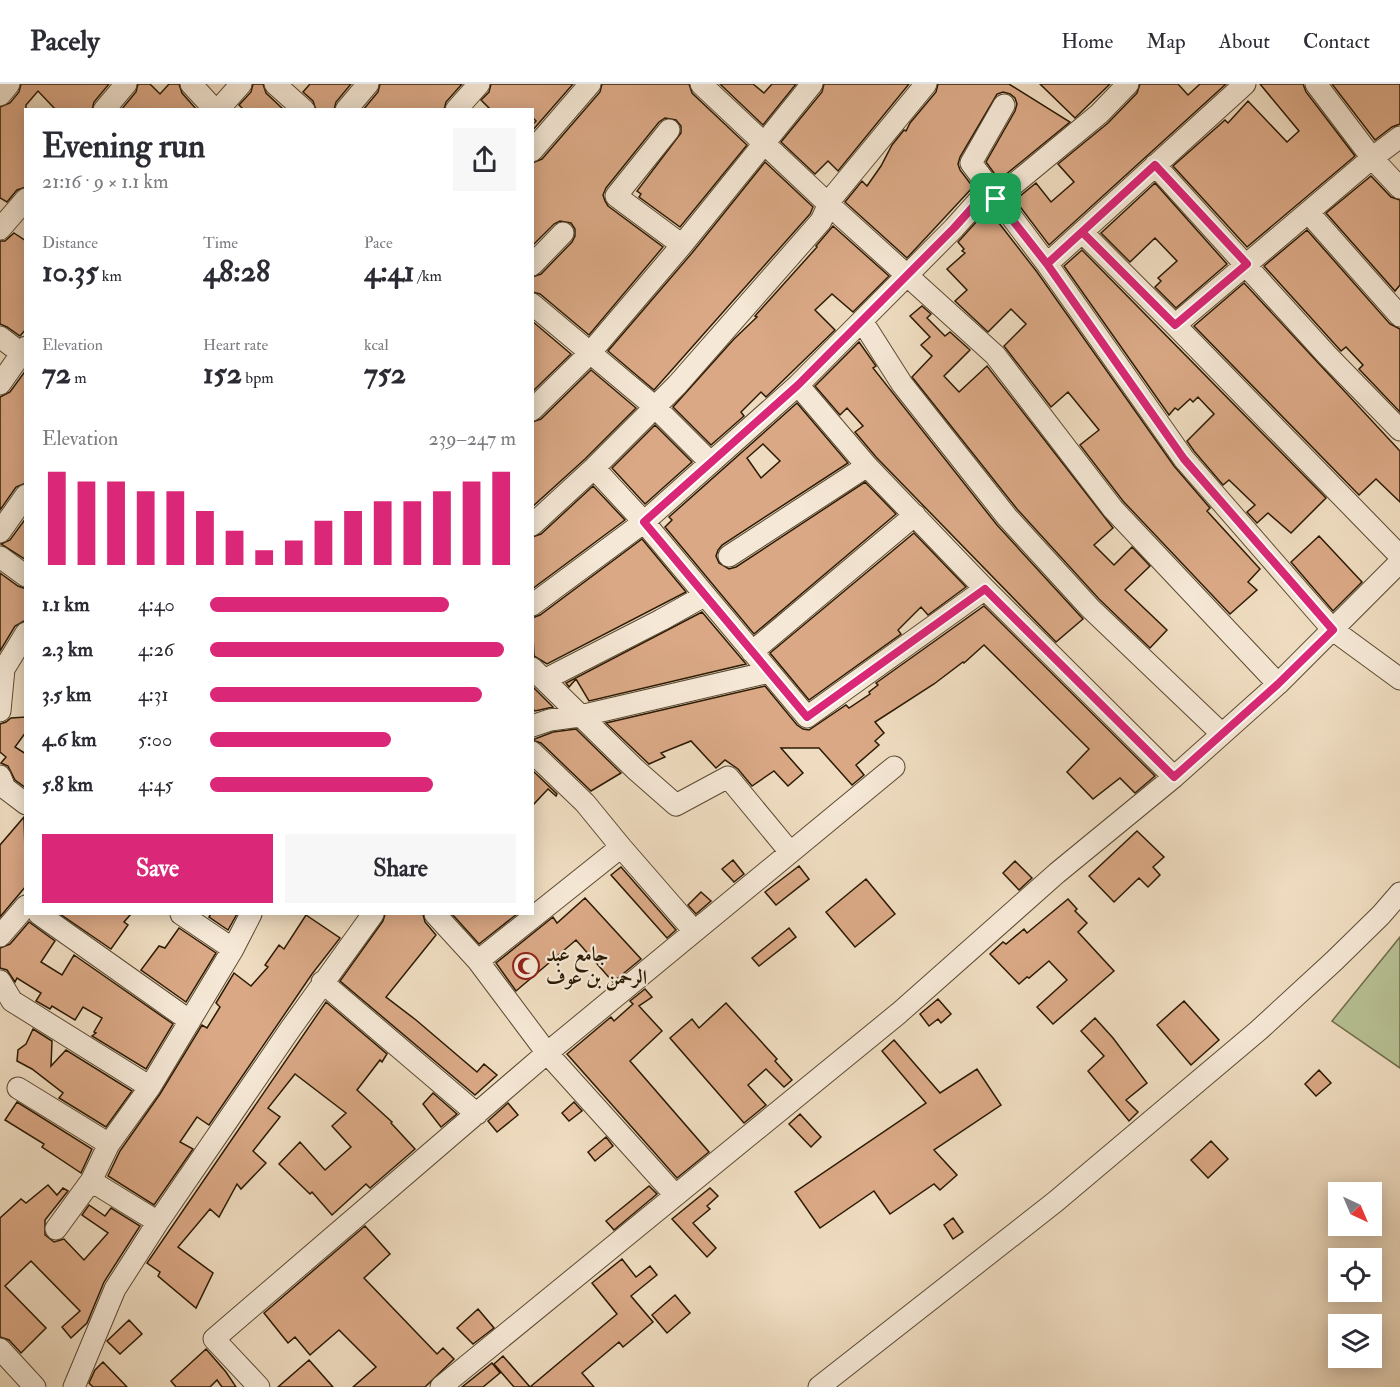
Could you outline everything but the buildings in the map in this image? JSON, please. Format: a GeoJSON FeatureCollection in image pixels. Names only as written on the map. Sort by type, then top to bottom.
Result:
{"type":"FeatureCollection","features":[{"type":"Feature","properties":{"kind":"street"},"geometry":{"type":"LineString","coordinates":[[0,95],[9,84]]}},
{"type":"Feature","properties":{"kind":"street"},"geometry":{"type":"LineString","coordinates":[[106,108],[126,84]]}},
{"type":"Feature","properties":{"kind":"street"},"geometry":{"type":"LineString","coordinates":[[191,84],[214,108]]}},
{"type":"Feature","properties":{"kind":"street"},"geometry":{"type":"LineString","coordinates":[[218,108],[241,84]]}},
{"type":"Feature","properties":{"kind":"street"},"geometry":{"type":"LineString","coordinates":[[275,84],[302,108]]}},
{"type":"Feature","properties":{"kind":"street"},"geometry":{"type":"LineString","coordinates":[[348,108],[368,84]]}},
{"type":"Feature","properties":{"kind":"street"},"geometry":{"type":"LineString","coordinates":[[458,108],[479,84]]}},
{"type":"Feature","properties":{"kind":"street"},"geometry":{"type":"LineString","coordinates":[[534,149],[590,84]]}},
{"type":"Feature","properties":{"kind":"street"},"geometry":{"type":"LineString","coordinates":[[701,84],[828,205],[995,355],[1113,509],[1278,684]]}},
{"type":"Feature","properties":{"kind":"street"},"geometry":{"type":"LineString","coordinates":[[534,408],[590,353],[682,245],[812,84]]}},
{"type":"Feature","properties":{"kind":"street"},"geometry":{"type":"LineString","coordinates":[[534,523],[655,407],[821,221],[831,199],[926,84]]}},
{"type":"Feature","properties":{"kind":"street"},"geometry":{"type":"LineString","coordinates":[[534,604],[644,522],[798,385],[993,194],[1099,114],[1128,84]]}},
{"type":"Feature","properties":{"kind":"street"},"geometry":{"type":"LineString","coordinates":[[1047,264],[1245,84]]}},
{"type":"Feature","properties":{"kind":"street"},"geometry":{"type":"LineString","coordinates":[[1316,84],[1372,158],[1400,188]]}},
{"type":"Feature","properties":{"kind":"street"},"geometry":{"type":"LineString","coordinates":[[1004,105],[971,164],[1047,264],[1184,459],[1333,630],[1400,679]]}},
{"type":"Feature","properties":{"kind":"street"},"geometry":{"type":"LineString","coordinates":[[669,130],[616,196],[682,245]]}},
{"type":"Feature","properties":{"kind":"street"},"geometry":{"type":"LineString","coordinates":[[1175,325],[1372,158],[1400,137]]}},
{"type":"Feature","properties":{"kind":"street"},"geometry":{"type":"LineString","coordinates":[[1155,165],[1327,355],[1400,430]]}},
{"type":"Feature","properties":{"kind":"street"},"geometry":{"type":"LineString","coordinates":[[1308,212],[1400,316]]}},
{"type":"Feature","properties":{"kind":"street"},"geometry":{"type":"LineString","coordinates":[[1082,232],[1400,556]]}},
{"type":"Feature","properties":{"kind":"street"},"geometry":{"type":"LineString","coordinates":[[534,263],[563,233]]}},
{"type":"Feature","properties":{"kind":"street"},"geometry":{"type":"LineString","coordinates":[[534,306],[655,407],[711,462]]}},
{"type":"Feature","properties":{"kind":"street"},"geometry":{"type":"LineString","coordinates":[[862,321],[902,384],[1007,517],[1090,608],[1222,734]]}},
{"type":"Feature","properties":{"kind":"street"},"geometry":{"type":"LineString","coordinates":[[0,337],[23,350],[0,384]]}},
{"type":"Feature","properties":{"kind":"street"},"geometry":{"type":"LineString","coordinates":[[798,385],[867,466],[985,589],[1174,777]]}},
{"type":"Feature","properties":{"kind":"street"},"geometry":{"type":"LineString","coordinates":[[729,556],[867,466]]}},
{"type":"Feature","properties":{"kind":"street"},"geometry":{"type":"LineString","coordinates":[[594,468],[644,522],[807,717],[985,589]]}},
{"type":"Feature","properties":{"kind":"street"},"geometry":{"type":"LineString","coordinates":[[0,532],[24,498]]}},
{"type":"Feature","properties":{"kind":"street"},"geometry":{"type":"LineString","coordinates":[[752,652],[915,515]]}},
{"type":"Feature","properties":{"kind":"street"},"geometry":{"type":"LineString","coordinates":[[0,557],[24,575]]}},
{"type":"Feature","properties":{"kind":"street"},"geometry":{"type":"LineString","coordinates":[[441,1387],[899,1013],[1057,873],[1174,777],[1278,684],[1400,562]]}},
{"type":"Feature","properties":{"kind":"street"},"geometry":{"type":"LineString","coordinates":[[704,596],[661,620],[538,674],[635,769],[676,805],[729,777],[790,852]]}},
{"type":"Feature","properties":{"kind":"street"},"geometry":{"type":"LineString","coordinates":[[0,711],[4,669],[24,636]]}},
{"type":"Feature","properties":{"kind":"street"},"geometry":{"type":"LineString","coordinates":[[534,725],[769,672]]}},
{"type":"Feature","properties":{"kind":"street"},"geometry":{"type":"LineString","coordinates":[[534,754],[585,803],[694,931]]}},
{"type":"Feature","properties":{"kind":"street"},"geometry":{"type":"LineString","coordinates":[[259,1387],[214,1340],[547,1053],[894,767]]}},
{"type":"Feature","properties":{"kind":"street"},"geometry":{"type":"LineString","coordinates":[[0,776],[5,788],[24,802]]}},
{"type":"Feature","properties":{"kind":"street"},"geometry":{"type":"LineString","coordinates":[[478,961],[621,848]]}},
{"type":"Feature","properties":{"kind":"street"},"geometry":{"type":"LineString","coordinates":[[819,1387],[1055,1202],[1259,1030],[1334,961],[1400,893]]}},
{"type":"Feature","properties":{"kind":"street"},"geometry":{"type":"LineString","coordinates":[[0,936],[24,908]]}},
{"type":"Feature","properties":{"kind":"street"},"geometry":{"type":"LineString","coordinates":[[40,915],[190,1021]]}},
{"type":"Feature","properties":{"kind":"street"},"geometry":{"type":"LineString","coordinates":[[182,915],[233,949]]}},
{"type":"Feature","properties":{"kind":"street"},"geometry":{"type":"LineString","coordinates":[[56,1229],[90,1181],[109,1144],[150,1087],[233,949],[250,915]]}},
{"type":"Feature","properties":{"kind":"street"},"geometry":{"type":"LineString","coordinates":[[74,1387],[115,1289],[158,1222],[322,982],[372,915]]}},
{"type":"Feature","properties":{"kind":"street"},"geometry":{"type":"LineString","coordinates":[[436,915],[478,961],[547,1053],[675,1195]]}},
{"type":"Feature","properties":{"kind":"street"},"geometry":{"type":"LineString","coordinates":[[0,981],[12,1000],[150,1087]]}},
{"type":"Feature","properties":{"kind":"street"},"geometry":{"type":"LineString","coordinates":[[322,982],[477,1114]]}},
{"type":"Feature","properties":{"kind":"street"},"geometry":{"type":"LineString","coordinates":[[18,1088],[109,1144]]}},
{"type":"Feature","properties":{"kind":"street"},"geometry":{"type":"LineString","coordinates":[[90,1181],[158,1222]]}},
{"type":"Feature","properties":{"kind":"street"},"geometry":{"type":"LineString","coordinates":[[0,1350],[34,1387]]}},
{"type":"Feature","properties":{"kind":"green space"},"geometry":{"type":"Polygon","coordinates":[[[1400,937],[1400,1068],[1332,1021],[1400,937]]]}},
{"type":"Feature","properties":{"kind":"place","name":"جامع عبد الرحمن بن عوف"},"geometry":{"type":"Point","coordinates":[526,966]}},
{"type":"Feature","properties":{"kind":"route"},"geometry":{"type":"LineString","coordinates":[[996,199],[989,189],[954,228],[798,385],[644,522],[807,717],[985,589],[1174,777],[1278,684],[1333,630],[1184,459],[1047,264],[1082,232],[1175,325],[1247,264],[1155,165],[1047,264],[996,199]]}}]}
